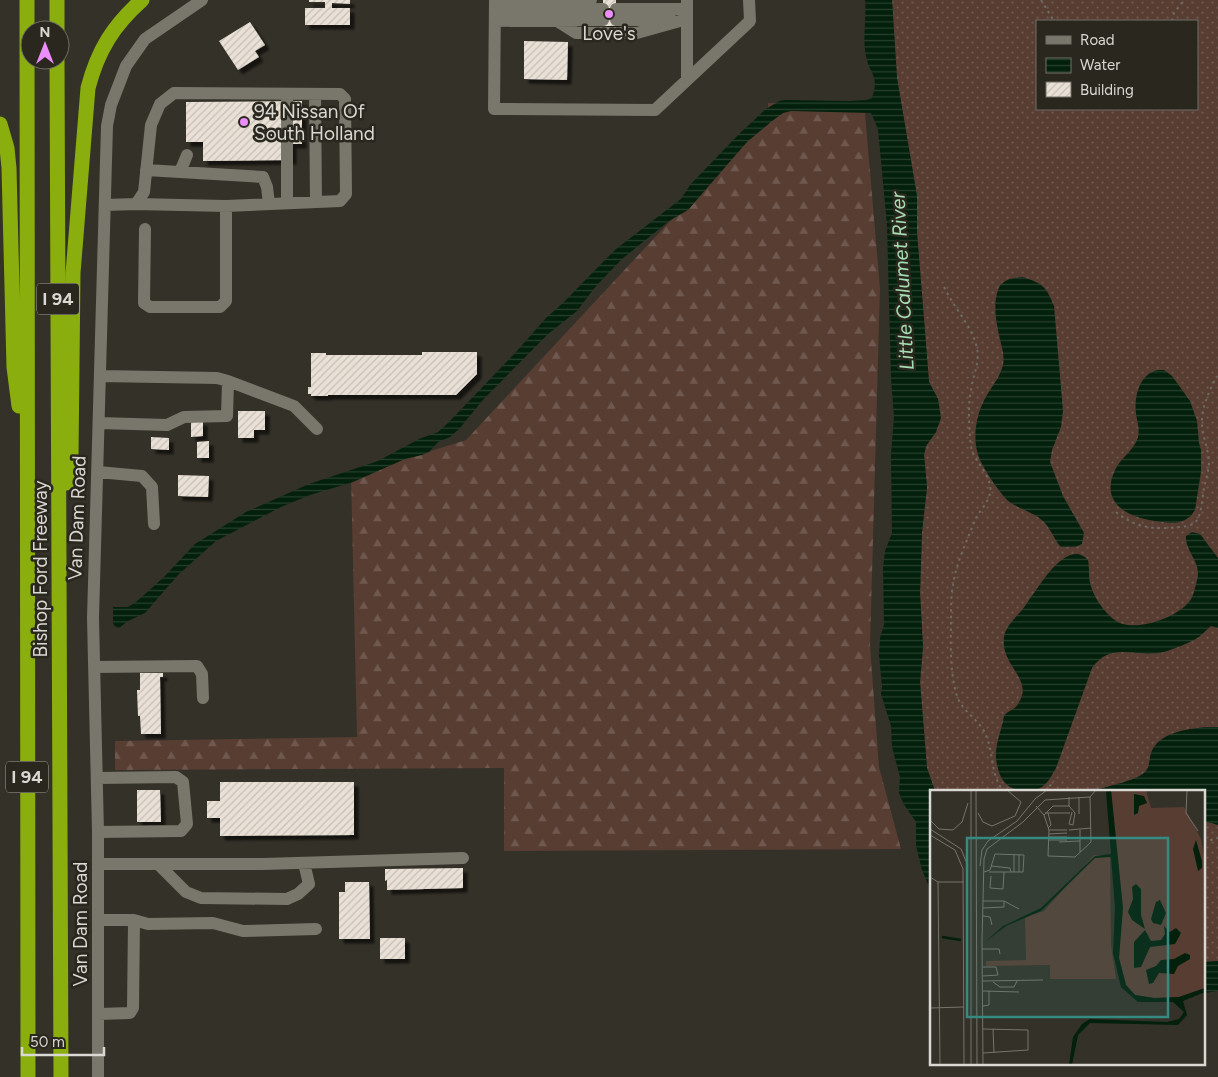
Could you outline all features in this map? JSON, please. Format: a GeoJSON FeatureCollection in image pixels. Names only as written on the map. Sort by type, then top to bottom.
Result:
{"type":"FeatureCollection","features":[{"type":"Feature","properties":{"kind":"highway","name":"Bishop Ford Freeway"},"geometry":{"type":"LineString","coordinates":[[27,0],[28,1077]]}},
{"type":"Feature","properties":{"kind":"highway"},"geometry":{"type":"LineString","coordinates":[[57,0],[57,20]]}},
{"type":"Feature","properties":{"kind":"highway"},"geometry":{"type":"LineString","coordinates":[[60,539],[71,456],[74,273],[88,88],[93,68],[102,48],[117,25],[142,0]]}},
{"type":"Feature","properties":{"kind":"highway","name":"Bishop Ford Freeway"},"geometry":{"type":"LineString","coordinates":[[57,70],[61,1077]]}},
{"type":"Feature","properties":{"kind":"highway"},"geometry":{"type":"LineString","coordinates":[[0,124],[7,148],[9,168],[14,367],[27,477]]}},
{"type":"Feature","properties":{"kind":"street","name":"Van Dam Road"},"geometry":{"type":"LineString","coordinates":[[98,1077],[99,920],[93,618],[107,126],[111,104],[126,66],[145,39],[202,0]]}},
{"type":"Feature","properties":{"kind":"street"},"geometry":{"type":"LineString","coordinates":[[495,8],[591,0]]}},
{"type":"Feature","properties":{"kind":"street"},"geometry":{"type":"LineString","coordinates":[[495,8],[494,109],[655,110],[750,20],[750,0]]}},
{"type":"Feature","properties":{"kind":"street"},"geometry":{"type":"LineString","coordinates":[[495,8],[609,14]]}},
{"type":"Feature","properties":{"kind":"street"},"geometry":{"type":"LineString","coordinates":[[495,8],[557,20],[609,14],[687,9]]}},
{"type":"Feature","properties":{"kind":"street"},"geometry":{"type":"LineString","coordinates":[[557,20],[576,33],[637,33],[687,9]]}},
{"type":"Feature","properties":{"kind":"street"},"geometry":{"type":"LineString","coordinates":[[687,9],[687,80]]}},
{"type":"Feature","properties":{"kind":"street"},"geometry":{"type":"LineString","coordinates":[[105,205],[226,206],[340,201],[346,194],[345,99],[340,94],[174,93],[160,104],[151,125],[144,192],[136,204]]}},
{"type":"Feature","properties":{"kind":"street"},"geometry":{"type":"LineString","coordinates":[[287,94],[287,203]]}},
{"type":"Feature","properties":{"kind":"street"},"geometry":{"type":"LineString","coordinates":[[315,94],[316,202]]}},
{"type":"Feature","properties":{"kind":"street"},"geometry":{"type":"LineString","coordinates":[[180,172],[187,155]]}},
{"type":"Feature","properties":{"kind":"street"},"geometry":{"type":"LineString","coordinates":[[146,170],[262,177],[267,187],[269,204]]}},
{"type":"Feature","properties":{"kind":"street"},"geometry":{"type":"LineString","coordinates":[[144,229],[144,303],[150,307],[220,307],[226,301],[226,206]]}},
{"type":"Feature","properties":{"kind":"street"},"geometry":{"type":"LineString","coordinates":[[100,376],[217,378],[294,406],[317,429]]}},
{"type":"Feature","properties":{"kind":"street"},"geometry":{"type":"LineString","coordinates":[[99,423],[167,425],[184,417],[227,416],[228,381]]}},
{"type":"Feature","properties":{"kind":"street"},"geometry":{"type":"LineString","coordinates":[[98,472],[142,476],[152,487],[154,524]]}},
{"type":"Feature","properties":{"kind":"street"},"geometry":{"type":"LineString","coordinates":[[94,667],[197,666],[202,674],[203,698]]}},
{"type":"Feature","properties":{"kind":"street"},"geometry":{"type":"LineString","coordinates":[[97,778],[176,776],[183,782],[187,824],[181,831],[98,832]]}},
{"type":"Feature","properties":{"kind":"street"},"geometry":{"type":"LineString","coordinates":[[98,864],[304,863],[463,858]]}},
{"type":"Feature","properties":{"kind":"street"},"geometry":{"type":"LineString","coordinates":[[158,864],[186,892],[201,898],[287,899],[298,894],[309,884],[304,863]]}},
{"type":"Feature","properties":{"kind":"street"},"geometry":{"type":"LineString","coordinates":[[99,920],[134,920],[148,924],[213,923],[243,931],[316,929]]}},
{"type":"Feature","properties":{"kind":"street"},"geometry":{"type":"LineString","coordinates":[[98,1014],[130,1013],[133,1008],[134,920]]}},
{"type":"Feature","properties":{"kind":"path"},"geometry":{"type":"LineString","coordinates":[[1041,0],[1053,20]]}},
{"type":"Feature","properties":{"kind":"path"},"geometry":{"type":"LineString","coordinates":[[1172,20],[1174,13],[1184,0]]}},
{"type":"Feature","properties":{"kind":"path"},"geometry":{"type":"LineString","coordinates":[[944,287],[966,324],[977,349],[977,364],[970,399],[970,444],[986,475],[991,491],[990,496],[978,511],[952,585],[950,652],[957,696],[961,704],[985,734],[992,767],[1002,790]]}},
{"type":"Feature","properties":{"kind":"path"},"geometry":{"type":"LineString","coordinates":[[1116,512],[1134,524],[1145,528],[1187,527],[1197,521],[1202,509],[1204,486],[1209,467],[1202,427],[1203,414],[1208,395],[1217,376]]}},
{"type":"Feature","properties":{"kind":"path"},"geometry":{"type":"LineString","coordinates":[[1046,790],[1054,781]]}},
{"type":"Feature","properties":{"kind":"green space"},"geometry":{"type":"Polygon","coordinates":[[[892,0],[1218,0],[1218,961],[1206,962],[1206,790],[935,790],[927,768],[920,682],[923,647],[920,593],[922,532],[927,487],[924,455],[926,446],[936,432],[938,399],[929,382],[917,232],[917,196],[897,78],[892,0]]]}},
{"type":"Feature","properties":{"kind":"green space"},"geometry":{"type":"Polygon","coordinates":[[[864,102],[880,288],[870,646],[879,767],[901,849],[504,851],[504,768],[115,770],[115,741],[357,737],[351,476],[466,440],[768,116],[768,103],[864,102]]]}},
{"type":"Feature","properties":{"kind":"water","name":"Little Calumet River"},"geometry":{"type":"Polygon","coordinates":[[[865,0],[892,0],[897,78],[917,196],[917,232],[929,382],[938,399],[941,418],[936,432],[926,446],[924,455],[927,487],[922,532],[920,593],[923,647],[920,682],[927,768],[935,790],[930,790],[930,889],[922,870],[916,846],[916,822],[903,803],[899,793],[900,777],[892,747],[891,726],[881,694],[879,655],[880,638],[884,625],[883,568],[885,551],[892,533],[891,454],[894,417],[891,378],[887,225],[878,129],[871,113],[791,111],[783,113],[747,142],[688,210],[669,221],[622,259],[596,286],[577,311],[548,334],[482,401],[450,437],[438,442],[429,452],[405,459],[353,482],[310,495],[281,507],[216,541],[178,575],[145,613],[128,621],[119,628],[113,624],[113,607],[128,607],[136,602],[163,578],[195,544],[246,512],[309,484],[378,461],[419,439],[438,432],[516,352],[546,318],[616,249],[681,199],[690,185],[766,109],[779,101],[785,100],[850,101],[872,98],[875,84],[867,62],[865,49],[865,0]]]}},
{"type":"Feature","properties":{"kind":"water"},"geometry":{"type":"Polygon","coordinates":[[[1023,277],[1043,287],[1049,294],[1054,306],[1063,411],[1061,427],[1052,450],[1050,462],[1063,496],[1084,533],[1082,544],[1075,547],[1061,547],[1044,522],[1037,516],[1007,500],[990,477],[977,452],[975,435],[980,410],[1003,365],[1003,353],[995,312],[996,295],[1000,286],[1005,281],[1023,277]]]}},
{"type":"Feature","properties":{"kind":"water"},"geometry":{"type":"Polygon","coordinates":[[[1158,370],[1164,370],[1172,376],[1190,401],[1197,421],[1201,450],[1201,472],[1195,510],[1189,518],[1176,523],[1139,518],[1120,508],[1114,501],[1111,492],[1111,481],[1116,468],[1138,437],[1136,401],[1139,387],[1146,376],[1158,370]]]}},
{"type":"Feature","properties":{"kind":"water"},"geometry":{"type":"Polygon","coordinates":[[[1192,532],[1200,534],[1218,558],[1218,628],[1211,626],[1193,641],[1164,652],[1144,654],[1116,652],[1100,660],[1092,668],[1056,768],[1048,781],[1036,790],[1020,790],[1008,786],[1001,777],[997,765],[997,747],[1004,716],[1015,708],[1022,695],[1020,679],[1004,647],[1005,633],[1010,625],[1052,569],[1061,560],[1070,555],[1079,555],[1088,560],[1091,587],[1096,598],[1106,612],[1119,623],[1141,625],[1173,615],[1189,602],[1193,595],[1198,575],[1196,563],[1189,550],[1186,536],[1192,532]]]}},
{"type":"Feature","properties":{"kind":"water"},"geometry":{"type":"Polygon","coordinates":[[[1218,727],[1218,825],[1206,822],[1206,790],[1097,790],[1128,781],[1145,772],[1148,768],[1151,753],[1160,741],[1174,733],[1190,729],[1218,727]]]}},
{"type":"Feature","properties":{"kind":"water"},"geometry":{"type":"Polygon","coordinates":[[[1218,961],[1218,991],[1206,993],[1206,962],[1218,961]]]}},
{"type":"Feature","properties":{"kind":"building"},"geometry":{"type":"Polygon","coordinates":[[[309,0],[350,0],[350,4],[332,3],[332,8],[350,8],[350,25],[305,25],[305,8],[325,8],[325,2],[309,2],[309,0]]]}},
{"type":"Feature","properties":{"kind":"building","name":"Love's"},"geometry":{"type":"Polygon","coordinates":[[[603,0],[616,0],[615,26],[603,26],[603,0]]]}},
{"type":"Feature","properties":{"kind":"building"},"geometry":{"type":"Polygon","coordinates":[[[250,22],[265,45],[255,51],[259,57],[238,70],[219,41],[250,22]]]}},
{"type":"Feature","properties":{"kind":"building"},"geometry":{"type":"Polygon","coordinates":[[[524,41],[568,42],[567,80],[524,79],[524,41]]]}},
{"type":"Feature","properties":{"kind":"building","name":"94 Nissan Of South Holland"},"geometry":{"type":"Polygon","coordinates":[[[302,101],[302,144],[292,144],[292,160],[203,161],[203,142],[186,142],[186,102],[302,101]]]}},
{"type":"Feature","properties":{"kind":"building"},"geometry":{"type":"Polygon","coordinates":[[[422,352],[477,352],[477,374],[456,395],[311,396],[311,394],[308,394],[308,387],[311,387],[311,353],[326,353],[326,355],[422,355],[422,352]]]}},
{"type":"Feature","properties":{"kind":"building"},"geometry":{"type":"Polygon","coordinates":[[[238,411],[265,411],[265,430],[254,430],[254,438],[238,438],[238,411]]]}},
{"type":"Feature","properties":{"kind":"building"},"geometry":{"type":"Polygon","coordinates":[[[203,421],[203,436],[191,437],[191,422],[203,421]]]}},
{"type":"Feature","properties":{"kind":"building"},"geometry":{"type":"Polygon","coordinates":[[[151,437],[169,438],[169,450],[151,449],[151,437]]]}},
{"type":"Feature","properties":{"kind":"building"},"geometry":{"type":"Polygon","coordinates":[[[209,441],[209,458],[197,458],[197,442],[209,441]]]}},
{"type":"Feature","properties":{"kind":"building"},"geometry":{"type":"Polygon","coordinates":[[[178,475],[209,476],[208,497],[178,496],[178,475]]]}},
{"type":"Feature","properties":{"kind":"building"},"geometry":{"type":"Polygon","coordinates":[[[140,673],[163,673],[163,677],[160,677],[161,734],[141,734],[137,690],[140,690],[140,673]]]}},
{"type":"Feature","properties":{"kind":"building"},"geometry":{"type":"Polygon","coordinates":[[[220,782],[354,782],[354,835],[220,836],[220,818],[207,818],[207,801],[220,801],[220,782]]]}},
{"type":"Feature","properties":{"kind":"building"},"geometry":{"type":"Polygon","coordinates":[[[137,790],[160,790],[161,822],[137,822],[137,790]]]}},
{"type":"Feature","properties":{"kind":"building"},"geometry":{"type":"Polygon","coordinates":[[[463,868],[463,888],[387,890],[385,869],[463,868]]]}},
{"type":"Feature","properties":{"kind":"building"},"geometry":{"type":"Polygon","coordinates":[[[345,882],[369,882],[370,939],[339,939],[339,892],[345,892],[345,882]]]}},
{"type":"Feature","properties":{"kind":"building"},"geometry":{"type":"Polygon","coordinates":[[[380,938],[405,938],[405,959],[380,959],[380,938]]]}},
{"type":"Feature","properties":{"kind":"place","name":"Love's"},"geometry":{"type":"Point","coordinates":[609,14]}},
{"type":"Feature","properties":{"kind":"place","name":"94 Nissan Of South Holland"},"geometry":{"type":"Point","coordinates":[244,122]}}]}
